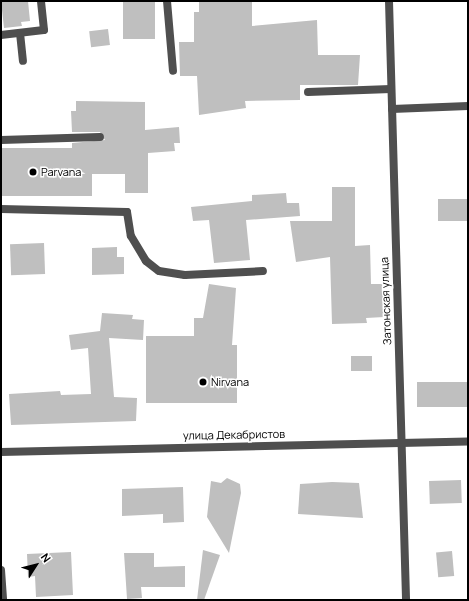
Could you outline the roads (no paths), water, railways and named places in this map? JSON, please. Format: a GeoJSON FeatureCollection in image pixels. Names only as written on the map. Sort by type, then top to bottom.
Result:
{"type":"FeatureCollection","features":[{"type":"Feature","properties":{"kind":"street"},"geometry":{"type":"LineString","coordinates":[[1,35],[44,30],[41,1]]}},
{"type":"Feature","properties":{"kind":"street"},"geometry":{"type":"LineString","coordinates":[[166,1],[173,71]]}},
{"type":"Feature","properties":{"kind":"street","name":"Затонская улица"},"geometry":{"type":"LineString","coordinates":[[389,1],[406,600]]}},
{"type":"Feature","properties":{"kind":"street"},"geometry":{"type":"LineString","coordinates":[[20,33],[23,61]]}},
{"type":"Feature","properties":{"kind":"street"},"geometry":{"type":"LineString","coordinates":[[308,92],[392,89]]}},
{"type":"Feature","properties":{"kind":"street"},"geometry":{"type":"LineString","coordinates":[[392,109],[468,106]]}},
{"type":"Feature","properties":{"kind":"street"},"geometry":{"type":"LineString","coordinates":[[1,140],[100,137]]}},
{"type":"Feature","properties":{"kind":"street"},"geometry":{"type":"LineString","coordinates":[[1,209],[127,212],[131,236],[146,261],[159,271],[185,275],[263,272]]}},
{"type":"Feature","properties":{"kind":"street","name":"улица Декабристов"},"geometry":{"type":"LineString","coordinates":[[1,452],[468,441]]}},
{"type":"Feature","properties":{"kind":"street"},"geometry":{"type":"LineString","coordinates":[[1,570],[3,600]]}},
{"type":"Feature","properties":{"kind":"place","name":"Parvana"},"geometry":{"type":"Point","coordinates":[33,172]}},
{"type":"Feature","properties":{"kind":"place","name":"Nirvana"},"geometry":{"type":"Point","coordinates":[203,382]}}]}
